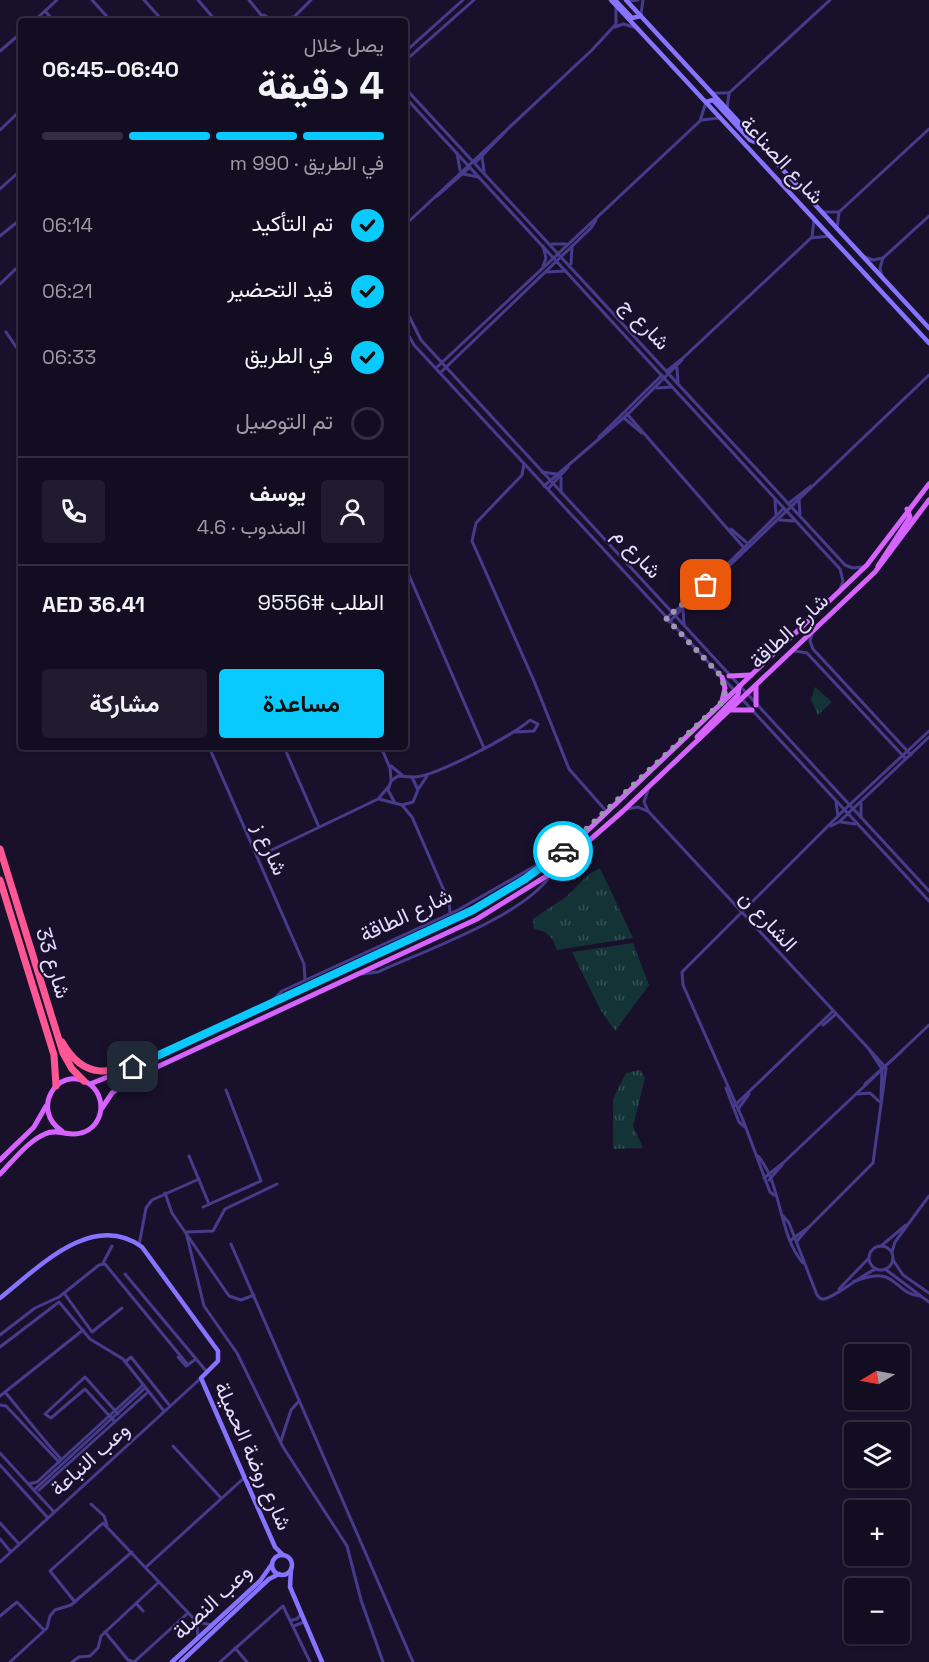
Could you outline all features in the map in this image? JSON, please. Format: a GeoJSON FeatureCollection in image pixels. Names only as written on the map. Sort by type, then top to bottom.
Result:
{"type":"FeatureCollection","features":[{"type":"Feature","properties":{"kind":"highway","name":"شارع 33"},"geometry":{"type":"LineString","coordinates":[[0,849],[66,1059],[87,1083]]}},
{"type":"Feature","properties":{"kind":"highway","name":"شارع 33"},"geometry":{"type":"LineString","coordinates":[[0,880],[54,1055],[56,1086]]}},
{"type":"Feature","properties":{"kind":"highway"},"geometry":{"type":"LineString","coordinates":[[55,1024],[71,1056],[91,1070],[112,1072],[147,1060]]}},
{"type":"Feature","properties":{"kind":"main road","name":"شارع الطاقة"},"geometry":{"type":"LineString","coordinates":[[102,1108],[112,1093],[130,1079],[477,919],[553,872],[623,811],[727,712],[752,674],[867,565],[907,509],[929,484]]}},
{"type":"Feature","properties":{"kind":"main road","name":"شارع الطاقة"},"geometry":{"type":"LineString","coordinates":[[87,1083],[111,1078],[473,910],[525,879],[557,856],[607,812],[719,707],[757,684],[875,572],[929,500]]}},
{"type":"Feature","properties":{"kind":"main road"},"geometry":{"type":"LineString","coordinates":[[875,572],[910,517],[907,509]]}},
{"type":"Feature","properties":{"kind":"main road"},"geometry":{"type":"LineString","coordinates":[[684,752],[782,648]]}},
{"type":"Feature","properties":{"kind":"main road"},"geometry":{"type":"LineString","coordinates":[[729,676],[752,674]]}},
{"type":"Feature","properties":{"kind":"main road"},"geometry":{"type":"LineString","coordinates":[[719,707],[725,693],[722,677]]}},
{"type":"Feature","properties":{"kind":"main road"},"geometry":{"type":"LineString","coordinates":[[727,712],[754,708],[757,684]]}},
{"type":"Feature","properties":{"kind":"main road"},"geometry":{"type":"LineString","coordinates":[[0,1160],[34,1127],[56,1086],[67,1080],[87,1083],[100,1097],[102,1108],[98,1121],[88,1130],[75,1134],[62,1131],[50,1132],[40,1137],[0,1173]]}},
{"type":"Feature","properties":{"kind":"main road"},"geometry":{"type":"LineString","coordinates":[[47,1105],[52,1123],[62,1131]]}},
{"type":"Feature","properties":{"kind":"street"},"geometry":{"type":"LineString","coordinates":[[37,18],[57,0]]}},
{"type":"Feature","properties":{"kind":"street"},"geometry":{"type":"LineString","coordinates":[[92,0],[108,18]]}},
{"type":"Feature","properties":{"kind":"street"},"geometry":{"type":"LineString","coordinates":[[144,0],[160,18]]}},
{"type":"Feature","properties":{"kind":"street"},"geometry":{"type":"LineString","coordinates":[[198,0],[213,18]]}},
{"type":"Feature","properties":{"kind":"street"},"geometry":{"type":"LineString","coordinates":[[249,0],[264,18]]}},
{"type":"Feature","properties":{"kind":"street"},"geometry":{"type":"LineString","coordinates":[[289,18],[311,0]]}},
{"type":"Feature","properties":{"kind":"street"},"geometry":{"type":"LineString","coordinates":[[408,49],[463,0]]}},
{"type":"Feature","properties":{"kind":"street"},"geometry":{"type":"LineString","coordinates":[[408,58],[474,0]]}},
{"type":"Feature","properties":{"kind":"street","name":"شارع الصناعة"},"geometry":{"type":"LineString","coordinates":[[611,0],[929,343]]}},
{"type":"Feature","properties":{"kind":"street"},"geometry":{"type":"LineString","coordinates":[[627,0],[638,0]]}},
{"type":"Feature","properties":{"kind":"street","name":"شارع الصناعة"},"geometry":{"type":"LineString","coordinates":[[627,0],[929,328]]}},
{"type":"Feature","properties":{"kind":"street"},"geometry":{"type":"LineString","coordinates":[[616,3],[632,18],[641,15],[644,0]]}},
{"type":"Feature","properties":{"kind":"street"},"geometry":{"type":"LineString","coordinates":[[727,109],[729,93],[830,0]]}},
{"type":"Feature","properties":{"kind":"street"},"geometry":{"type":"LineString","coordinates":[[613,28],[617,19],[616,3]]}},
{"type":"Feature","properties":{"kind":"street"},"geometry":{"type":"LineString","coordinates":[[45,11],[51,18]]}},
{"type":"Feature","properties":{"kind":"street"},"geometry":{"type":"LineString","coordinates":[[262,14],[269,18]]}},
{"type":"Feature","properties":{"kind":"street"},"geometry":{"type":"LineString","coordinates":[[408,222],[613,28],[622,24],[636,27]]}},
{"type":"Feature","properties":{"kind":"street"},"geometry":{"type":"LineString","coordinates":[[0,51],[18,36]]}},
{"type":"Feature","properties":{"kind":"street","name":"شارع ج"},"geometry":{"type":"LineString","coordinates":[[408,91],[849,568],[867,565]]}},
{"type":"Feature","properties":{"kind":"street"},"geometry":{"type":"LineString","coordinates":[[713,93],[729,93]]}},
{"type":"Feature","properties":{"kind":"street"},"geometry":{"type":"LineString","coordinates":[[436,368],[455,357],[700,121],[706,102],[712,100],[750,140],[760,144]]}},
{"type":"Feature","properties":{"kind":"street","name":"شارع ج"},"geometry":{"type":"LineString","coordinates":[[408,101],[655,367],[795,522],[819,545],[843,575],[842,586],[836,596]]}},
{"type":"Feature","properties":{"kind":"street"},"geometry":{"type":"LineString","coordinates":[[0,130],[18,113]]}},
{"type":"Feature","properties":{"kind":"street"},"geometry":{"type":"LineString","coordinates":[[700,121],[721,118]]}},
{"type":"Feature","properties":{"kind":"street"},"geometry":{"type":"LineString","coordinates":[[837,228],[839,212],[929,129]]}},
{"type":"Feature","properties":{"kind":"street"},"geometry":{"type":"LineString","coordinates":[[457,152],[461,173]]}},
{"type":"Feature","properties":{"kind":"street"},"geometry":{"type":"LineString","coordinates":[[465,152],[481,154]]}},
{"type":"Feature","properties":{"kind":"street"},"geometry":{"type":"LineString","coordinates":[[481,154],[484,173]]}},
{"type":"Feature","properties":{"kind":"street"},"geometry":{"type":"LineString","coordinates":[[0,189],[18,173]]}},
{"type":"Feature","properties":{"kind":"street"},"geometry":{"type":"LineString","coordinates":[[461,173],[480,177]]}},
{"type":"Feature","properties":{"kind":"street"},"geometry":{"type":"LineString","coordinates":[[822,212],[839,212]]}},
{"type":"Feature","properties":{"kind":"street"},"geometry":{"type":"LineString","coordinates":[[883,278],[880,268],[883,258],[929,216]]}},
{"type":"Feature","properties":{"kind":"street"},"geometry":{"type":"LineString","coordinates":[[811,238],[813,218]]}},
{"type":"Feature","properties":{"kind":"street"},"geometry":{"type":"LineString","coordinates":[[0,236],[18,221]]}},
{"type":"Feature","properties":{"kind":"street"},"geometry":{"type":"LineString","coordinates":[[544,486],[569,466],[654,386],[665,379],[683,358],[811,238],[830,236]]}},
{"type":"Feature","properties":{"kind":"street"},"geometry":{"type":"LineString","coordinates":[[549,242],[570,245]]}},
{"type":"Feature","properties":{"kind":"street"},"geometry":{"type":"LineString","coordinates":[[570,245],[569,257],[573,268]]}},
{"type":"Feature","properties":{"kind":"street"},"geometry":{"type":"LineString","coordinates":[[543,246],[546,258],[543,267]]}},
{"type":"Feature","properties":{"kind":"street"},"geometry":{"type":"LineString","coordinates":[[863,256],[873,260],[883,258]]}},
{"type":"Feature","properties":{"kind":"street"},"geometry":{"type":"LineString","coordinates":[[440,373],[450,354],[543,267],[555,259]]}},
{"type":"Feature","properties":{"kind":"street"},"geometry":{"type":"LineString","coordinates":[[0,284],[18,267]]}},
{"type":"Feature","properties":{"kind":"street"},"geometry":{"type":"LineString","coordinates":[[545,272],[566,271]]}},
{"type":"Feature","properties":{"kind":"street","name":"شارع م"},"geometry":{"type":"LineString","coordinates":[[408,315],[417,335],[684,626],[729,676],[740,693]]}},
{"type":"Feature","properties":{"kind":"street"},"geometry":{"type":"LineString","coordinates":[[6,332],[18,350]]}},
{"type":"Feature","properties":{"kind":"street","name":"شارع م"},"geometry":{"type":"LineString","coordinates":[[408,334],[414,345],[669,622],[843,798],[922,883],[929,901]]}},
{"type":"Feature","properties":{"kind":"street"},"geometry":{"type":"LineString","coordinates":[[437,356],[450,354]]}},
{"type":"Feature","properties":{"kind":"street"},"geometry":{"type":"LineString","coordinates":[[453,374],[455,357]]}},
{"type":"Feature","properties":{"kind":"street"},"geometry":{"type":"LineString","coordinates":[[661,364],[675,366]]}},
{"type":"Feature","properties":{"kind":"street"},"geometry":{"type":"LineString","coordinates":[[654,386],[667,370],[675,366]]}},
{"type":"Feature","properties":{"kind":"street"},"geometry":{"type":"LineString","coordinates":[[675,366],[678,384]]}},
{"type":"Feature","properties":{"kind":"street"},"geometry":{"type":"LineString","coordinates":[[654,386],[655,367]]}},
{"type":"Feature","properties":{"kind":"street"},"geometry":{"type":"LineString","coordinates":[[669,622],[682,607],[746,550],[785,510],[799,500],[812,485],[929,375]]}},
{"type":"Feature","properties":{"kind":"street"},"geometry":{"type":"LineString","coordinates":[[654,386],[673,387]]}},
{"type":"Feature","properties":{"kind":"street"},"geometry":{"type":"LineString","coordinates":[[626,412],[746,550]]}},
{"type":"Feature","properties":{"kind":"street"},"geometry":{"type":"LineString","coordinates":[[622,416],[643,434]]}},
{"type":"Feature","properties":{"kind":"street"},"geometry":{"type":"LineString","coordinates":[[719,437],[724,432]]}},
{"type":"Feature","properties":{"kind":"street"},"geometry":{"type":"LineString","coordinates":[[524,464],[522,475],[476,523],[472,541],[534,681],[569,769],[607,812]]}},
{"type":"Feature","properties":{"kind":"street"},"geometry":{"type":"LineString","coordinates":[[749,471],[754,466]]}},
{"type":"Feature","properties":{"kind":"street"},"geometry":{"type":"LineString","coordinates":[[541,471],[559,475]]}},
{"type":"Feature","properties":{"kind":"street"},"geometry":{"type":"LineString","coordinates":[[522,475],[534,474]]}},
{"type":"Feature","properties":{"kind":"street"},"geometry":{"type":"LineString","coordinates":[[548,490],[559,475]]}},
{"type":"Feature","properties":{"kind":"street"},"geometry":{"type":"LineString","coordinates":[[559,475],[562,494]]}},
{"type":"Feature","properties":{"kind":"street"},"geometry":{"type":"LineString","coordinates":[[790,506],[796,496],[812,485]]}},
{"type":"Feature","properties":{"kind":"street"},"geometry":{"type":"LineString","coordinates":[[781,496],[796,496]]}},
{"type":"Feature","properties":{"kind":"street"},"geometry":{"type":"LineString","coordinates":[[774,499],[777,518]]}},
{"type":"Feature","properties":{"kind":"street"},"geometry":{"type":"LineString","coordinates":[[799,500],[798,508],[802,519]]}},
{"type":"Feature","properties":{"kind":"street"},"geometry":{"type":"LineString","coordinates":[[777,518],[795,522]]}},
{"type":"Feature","properties":{"kind":"street"},"geometry":{"type":"LineString","coordinates":[[723,569],[746,543],[777,518]]}},
{"type":"Feature","properties":{"kind":"street"},"geometry":{"type":"LineString","coordinates":[[579,524],[585,519]]}},
{"type":"Feature","properties":{"kind":"street"},"geometry":{"type":"LineString","coordinates":[[729,528],[750,546]]}},
{"type":"Feature","properties":{"kind":"street"},"geometry":{"type":"LineString","coordinates":[[741,537],[755,535]]}},
{"type":"Feature","properties":{"kind":"street"},"geometry":{"type":"LineString","coordinates":[[736,538],[736,553]]}},
{"type":"Feature","properties":{"kind":"street"},"geometry":{"type":"LineString","coordinates":[[819,545],[823,541]]}},
{"type":"Feature","properties":{"kind":"street"},"geometry":{"type":"LineString","coordinates":[[408,573],[484,748]]}},
{"type":"Feature","properties":{"kind":"street"},"geometry":{"type":"LineString","coordinates":[[635,585],[641,579]]}},
{"type":"Feature","properties":{"kind":"street"},"geometry":{"type":"LineString","coordinates":[[664,604],[682,607]]}},
{"type":"Feature","properties":{"kind":"street"},"geometry":{"type":"LineString","coordinates":[[682,607],[684,626]]}},
{"type":"Feature","properties":{"kind":"street"},"geometry":{"type":"LineString","coordinates":[[666,618],[674,615]]}},
{"type":"Feature","properties":{"kind":"street"},"geometry":{"type":"LineString","coordinates":[[813,631],[810,641],[813,649],[911,755]]}},
{"type":"Feature","properties":{"kind":"street"},"geometry":{"type":"LineString","coordinates":[[790,652],[796,650],[807,653],[906,759]]}},
{"type":"Feature","properties":{"kind":"street"},"geometry":{"type":"LineString","coordinates":[[853,704],[859,698]]}},
{"type":"Feature","properties":{"kind":"street","name":"شارع م"},"geometry":{"type":"LineString","coordinates":[[754,708],[835,801],[887,856],[928,894]]}},
{"type":"Feature","properties":{"kind":"street"},"geometry":{"type":"LineString","coordinates":[[388,762],[403,775],[412,777],[429,774],[515,732],[530,720],[538,724],[534,731],[515,732]]}},
{"type":"Feature","properties":{"kind":"street"},"geometry":{"type":"LineString","coordinates":[[929,731],[844,810],[831,826],[686,966],[682,975],[682,985],[817,1295],[827,1300],[876,1269],[885,1269],[929,1302]]}},
{"type":"Feature","properties":{"kind":"street"},"geometry":{"type":"LineString","coordinates":[[831,826],[853,810],[929,737]]}},
{"type":"Feature","properties":{"kind":"street","name":"شارع ز"},"geometry":{"type":"LineString","coordinates":[[210,750],[304,964],[315,976]]}},
{"type":"Feature","properties":{"kind":"street"},"geometry":{"type":"LineString","coordinates":[[285,750],[319,827]]}},
{"type":"Feature","properties":{"kind":"street"},"geometry":{"type":"LineString","coordinates":[[382,750],[388,762],[389,795],[395,803]]}},
{"type":"Feature","properties":{"kind":"street"},"geometry":{"type":"LineString","coordinates":[[412,817],[413,802],[418,789],[429,774]]}},
{"type":"Feature","properties":{"kind":"street"},"geometry":{"type":"LineString","coordinates":[[257,857],[378,799],[390,784],[403,775]]}},
{"type":"Feature","properties":{"kind":"street"},"geometry":{"type":"LineString","coordinates":[[412,777],[418,789]]}},
{"type":"Feature","properties":{"kind":"street"},"geometry":{"type":"LineString","coordinates":[[648,812],[645,797],[652,783]]}},
{"type":"Feature","properties":{"kind":"street"},"geometry":{"type":"LineString","coordinates":[[843,798],[856,800]]}},
{"type":"Feature","properties":{"kind":"street"},"geometry":{"type":"LineString","coordinates":[[378,799],[402,805],[413,802]]}},
{"type":"Feature","properties":{"kind":"street"},"geometry":{"type":"LineString","coordinates":[[835,801],[838,817]]}},
{"type":"Feature","properties":{"kind":"street"},"geometry":{"type":"LineString","coordinates":[[861,819],[862,801]]}},
{"type":"Feature","properties":{"kind":"street"},"geometry":{"type":"LineString","coordinates":[[402,805],[412,817],[449,902],[449,914]]}},
{"type":"Feature","properties":{"kind":"street"},"geometry":{"type":"LineString","coordinates":[[623,811],[638,807],[648,812]]}},
{"type":"Feature","properties":{"kind":"street","name":"الشارع ن"},"geometry":{"type":"LineString","coordinates":[[648,812],[884,1067]]}},
{"type":"Feature","properties":{"kind":"street"},"geometry":{"type":"LineString","coordinates":[[839,822],[858,825]]}},
{"type":"Feature","properties":{"kind":"street"},"geometry":{"type":"LineString","coordinates":[[887,856],[892,851]]}},
{"type":"Feature","properties":{"kind":"street","name":"شارع الطاقة"},"geometry":{"type":"LineString","coordinates":[[270,1003],[282,991],[458,910],[542,860],[557,856]]}},
{"type":"Feature","properties":{"kind":"street"},"geometry":{"type":"LineString","coordinates":[[922,883],[929,884]]}},
{"type":"Feature","properties":{"kind":"street"},"geometry":{"type":"LineString","coordinates":[[449,902],[458,910]]}},
{"type":"Feature","properties":{"kind":"street","name":"شارع ز"},"geometry":{"type":"LineString","coordinates":[[304,964],[305,980]]}},
{"type":"Feature","properties":{"kind":"street"},"geometry":{"type":"LineString","coordinates":[[734,1105],[749,1094],[835,1013]]}},
{"type":"Feature","properties":{"kind":"street"},"geometry":{"type":"LineString","coordinates":[[767,1179],[929,1025]]}},
{"type":"Feature","properties":{"kind":"street"},"geometry":{"type":"LineString","coordinates":[[795,1243],[873,1163],[884,1067]]}},
{"type":"Feature","properties":{"kind":"street"},"geometry":{"type":"LineString","coordinates":[[203,1207],[261,1181],[226,1090]]}},
{"type":"Feature","properties":{"kind":"street"},"geometry":{"type":"LineString","coordinates":[[856,1095],[870,1093],[881,1103]]}},
{"type":"Feature","properties":{"kind":"street"},"geometry":{"type":"LineString","coordinates":[[736,1110],[749,1094]]}},
{"type":"Feature","properties":{"kind":"street"},"geometry":{"type":"LineString","coordinates":[[189,1156],[210,1204]]}},
{"type":"Feature","properties":{"kind":"street"},"geometry":{"type":"LineString","coordinates":[[139,1245],[146,1208],[152,1200],[199,1179]]}},
{"type":"Feature","properties":{"kind":"street"},"geometry":{"type":"LineString","coordinates":[[186,1232],[214,1230],[225,1209],[277,1184]]}},
{"type":"Feature","properties":{"kind":"street"},"geometry":{"type":"LineString","coordinates":[[165,1193],[171,1210],[231,1298],[241,1300],[254,1295]]}},
{"type":"Feature","properties":{"kind":"street"},"geometry":{"type":"LineString","coordinates":[[929,1196],[895,1242],[892,1254],[903,1275],[929,1293]]}},
{"type":"Feature","properties":{"kind":"street"},"geometry":{"type":"LineString","coordinates":[[833,1296],[869,1257],[873,1248],[880,1246],[909,1222]]}},
{"type":"Feature","properties":{"kind":"street"},"geometry":{"type":"LineString","coordinates":[[793,1238],[809,1227]]}},
{"type":"Feature","properties":{"kind":"street"},"geometry":{"type":"LineString","coordinates":[[186,1232],[202,1302],[237,1353],[280,1443],[347,1546],[361,1600],[383,1662]]}},
{"type":"Feature","properties":{"kind":"street"},"geometry":{"type":"LineString","coordinates":[[0,1298],[56,1254],[90,1237],[105,1235],[139,1245],[218,1351],[218,1361],[201,1378]]}},
{"type":"Feature","properties":{"kind":"street"},"geometry":{"type":"LineString","coordinates":[[231,1244],[413,1662]]}},
{"type":"Feature","properties":{"kind":"street"},"geometry":{"type":"LineString","coordinates":[[0,1335],[34,1308],[64,1293],[103,1263],[112,1246]]}},
{"type":"Feature","properties":{"kind":"street"},"geometry":{"type":"LineString","coordinates":[[880,1246],[887,1248],[892,1254]]}},
{"type":"Feature","properties":{"kind":"street"},"geometry":{"type":"LineString","coordinates":[[869,1257],[876,1269]]}},
{"type":"Feature","properties":{"kind":"street"},"geometry":{"type":"LineString","coordinates":[[885,1269],[893,1259]]}},
{"type":"Feature","properties":{"kind":"street"},"geometry":{"type":"LineString","coordinates":[[103,1263],[110,1267],[188,1365]]}},
{"type":"Feature","properties":{"kind":"street"},"geometry":{"type":"LineString","coordinates":[[125,1274],[207,1372]]}},
{"type":"Feature","properties":{"kind":"street"},"geometry":{"type":"LineString","coordinates":[[849,1284],[868,1276],[884,1276],[895,1280],[911,1294],[920,1296]]}},
{"type":"Feature","properties":{"kind":"street"},"geometry":{"type":"LineString","coordinates":[[64,1293],[92,1332],[122,1308]]}},
{"type":"Feature","properties":{"kind":"street"},"geometry":{"type":"LineString","coordinates":[[0,1347],[56,1302],[60,1302],[92,1341],[115,1352],[125,1362],[164,1411]]}},
{"type":"Feature","properties":{"kind":"street"},"geometry":{"type":"LineString","coordinates":[[0,1396],[83,1330]]}},
{"type":"Feature","properties":{"kind":"street"},"geometry":{"type":"LineString","coordinates":[[125,1362],[131,1357],[170,1406]]}},
{"type":"Feature","properties":{"kind":"street"},"geometry":{"type":"LineString","coordinates":[[178,1358],[188,1365]]}},
{"type":"Feature","properties":{"kind":"street"},"geometry":{"type":"LineString","coordinates":[[188,1365],[196,1359]]}},
{"type":"Feature","properties":{"kind":"street"},"geometry":{"type":"LineString","coordinates":[[112,1419],[85,1389],[51,1418],[45,1414],[85,1377],[116,1412]]}},
{"type":"Feature","properties":{"kind":"street","name":"وعب النباعة"},"geometry":{"type":"LineString","coordinates":[[0,1562],[201,1378]]}},
{"type":"Feature","properties":{"kind":"street","name":"شارع روضة الحميلة"},"geometry":{"type":"LineString","coordinates":[[201,1378],[275,1547],[291,1560],[291,1569]]}},
{"type":"Feature","properties":{"kind":"street"},"geometry":{"type":"LineString","coordinates":[[116,1412],[125,1410],[144,1387]]}},
{"type":"Feature","properties":{"kind":"street"},"geometry":{"type":"LineString","coordinates":[[112,1419],[116,1412],[144,1387]]}},
{"type":"Feature","properties":{"kind":"street"},"geometry":{"type":"LineString","coordinates":[[5,1392],[21,1415],[32,1422],[60,1461]]}},
{"type":"Feature","properties":{"kind":"street"},"geometry":{"type":"LineString","coordinates":[[39,1490],[112,1419],[148,1392]]}},
{"type":"Feature","properties":{"kind":"street"},"geometry":{"type":"LineString","coordinates":[[280,1443],[290,1411],[299,1401]]}},
{"type":"Feature","properties":{"kind":"street"},"geometry":{"type":"LineString","coordinates":[[0,1405],[6,1406],[60,1461]]}},
{"type":"Feature","properties":{"kind":"street"},"geometry":{"type":"LineString","coordinates":[[28,1484],[36,1483],[92,1437]]}},
{"type":"Feature","properties":{"kind":"street"},"geometry":{"type":"LineString","coordinates":[[173,1446],[221,1498]]}},
{"type":"Feature","properties":{"kind":"street"},"geometry":{"type":"LineString","coordinates":[[0,1453],[54,1512]]}},
{"type":"Feature","properties":{"kind":"street"},"geometry":{"type":"LineString","coordinates":[[34,1491],[55,1473],[68,1456]]}},
{"type":"Feature","properties":{"kind":"street"},"geometry":{"type":"LineString","coordinates":[[0,1466],[48,1518]]}},
{"type":"Feature","properties":{"kind":"street"},"geometry":{"type":"LineString","coordinates":[[146,1567],[245,1477]]}},
{"type":"Feature","properties":{"kind":"street"},"geometry":{"type":"LineString","coordinates":[[91,1504],[106,1517],[107,1525],[196,1622],[198,1639]]}},
{"type":"Feature","properties":{"kind":"street"},"geometry":{"type":"LineString","coordinates":[[0,1523],[19,1544]]}},
{"type":"Feature","properties":{"kind":"street"},"geometry":{"type":"LineString","coordinates":[[75,1602],[50,1574],[51,1568],[100,1524],[107,1525]]}},
{"type":"Feature","properties":{"kind":"street"},"geometry":{"type":"LineString","coordinates":[[0,1539],[11,1552]]}},
{"type":"Feature","properties":{"kind":"street","name":"شارع روضة الحميلة"},"geometry":{"type":"LineString","coordinates":[[273,1561],[275,1547]]}},
{"type":"Feature","properties":{"kind":"street"},"geometry":{"type":"LineString","coordinates":[[10,1662],[44,1630],[51,1614],[59,1607],[69,1606],[75,1602],[132,1552]]}},
{"type":"Feature","properties":{"kind":"street"},"geometry":{"type":"LineString","coordinates":[[283,1555],[273,1561],[293,1596]]}},
{"type":"Feature","properties":{"kind":"street","name":"وعب النصلة"},"geometry":{"type":"LineString","coordinates":[[172,1662],[266,1575],[273,1561]]}},
{"type":"Feature","properties":{"kind":"street"},"geometry":{"type":"LineString","coordinates":[[291,1569],[289,1584],[322,1662]]}},
{"type":"Feature","properties":{"kind":"street","name":"وعب النصلة"},"geometry":{"type":"LineString","coordinates":[[181,1662],[269,1580],[291,1569]]}},
{"type":"Feature","properties":{"kind":"street"},"geometry":{"type":"LineString","coordinates":[[73,1662],[79,1657],[90,1656],[98,1648],[99,1639],[105,1632],[159,1582]]}},
{"type":"Feature","properties":{"kind":"street"},"geometry":{"type":"LineString","coordinates":[[0,1616],[17,1602],[44,1630]]}},
{"type":"Feature","properties":{"kind":"street"},"geometry":{"type":"LineString","coordinates":[[136,1604],[142,1611]]}},
{"type":"Feature","properties":{"kind":"street"},"geometry":{"type":"LineString","coordinates":[[220,1662],[284,1606],[309,1661]]}},
{"type":"Feature","properties":{"kind":"street"},"geometry":{"type":"LineString","coordinates":[[105,1632],[128,1660],[134,1662],[188,1613]]}},
{"type":"Feature","properties":{"kind":"street"},"geometry":{"type":"LineString","coordinates":[[292,1620],[301,1614]]}},
{"type":"Feature","properties":{"kind":"street"},"geometry":{"type":"LineString","coordinates":[[196,1622],[213,1625]]}},
{"type":"Feature","properties":{"kind":"street"},"geometry":{"type":"LineString","coordinates":[[294,1626],[304,1622]]}},
{"type":"Feature","properties":{"kind":"street"},"geometry":{"type":"LineString","coordinates":[[235,1648],[247,1662]]}},
{"type":"Feature","properties":{"kind":"green space"},"geometry":{"type":"Polygon","coordinates":[[[815,687],[832,702],[818,715],[811,700],[815,687]]]}},
{"type":"Feature","properties":{"kind":"green space"},"geometry":{"type":"Polygon","coordinates":[[[600,868],[633,938],[557,950],[549,936],[543,931],[534,929],[533,919],[566,897],[589,874],[600,868]]]}},
{"type":"Feature","properties":{"kind":"green space"},"geometry":{"type":"Polygon","coordinates":[[[633,943],[649,985],[615,1031],[600,1009],[572,952],[633,943]]]}},
{"type":"Feature","properties":{"kind":"green space"},"geometry":{"type":"Polygon","coordinates":[[[640,1070],[645,1078],[633,1126],[643,1148],[613,1149],[613,1099],[626,1073],[640,1070]]]}},
{"type":"Feature","properties":{"kind":"way so far"},"geometry":{"type":"LineString","coordinates":[[563,851],[719,707],[725,693],[722,677],[666,618],[706,585]]}},
{"type":"Feature","properties":{"kind":"route"},"geometry":{"type":"LineString","coordinates":[[133,1067],[473,910],[525,879],[563,851]]}}]}
